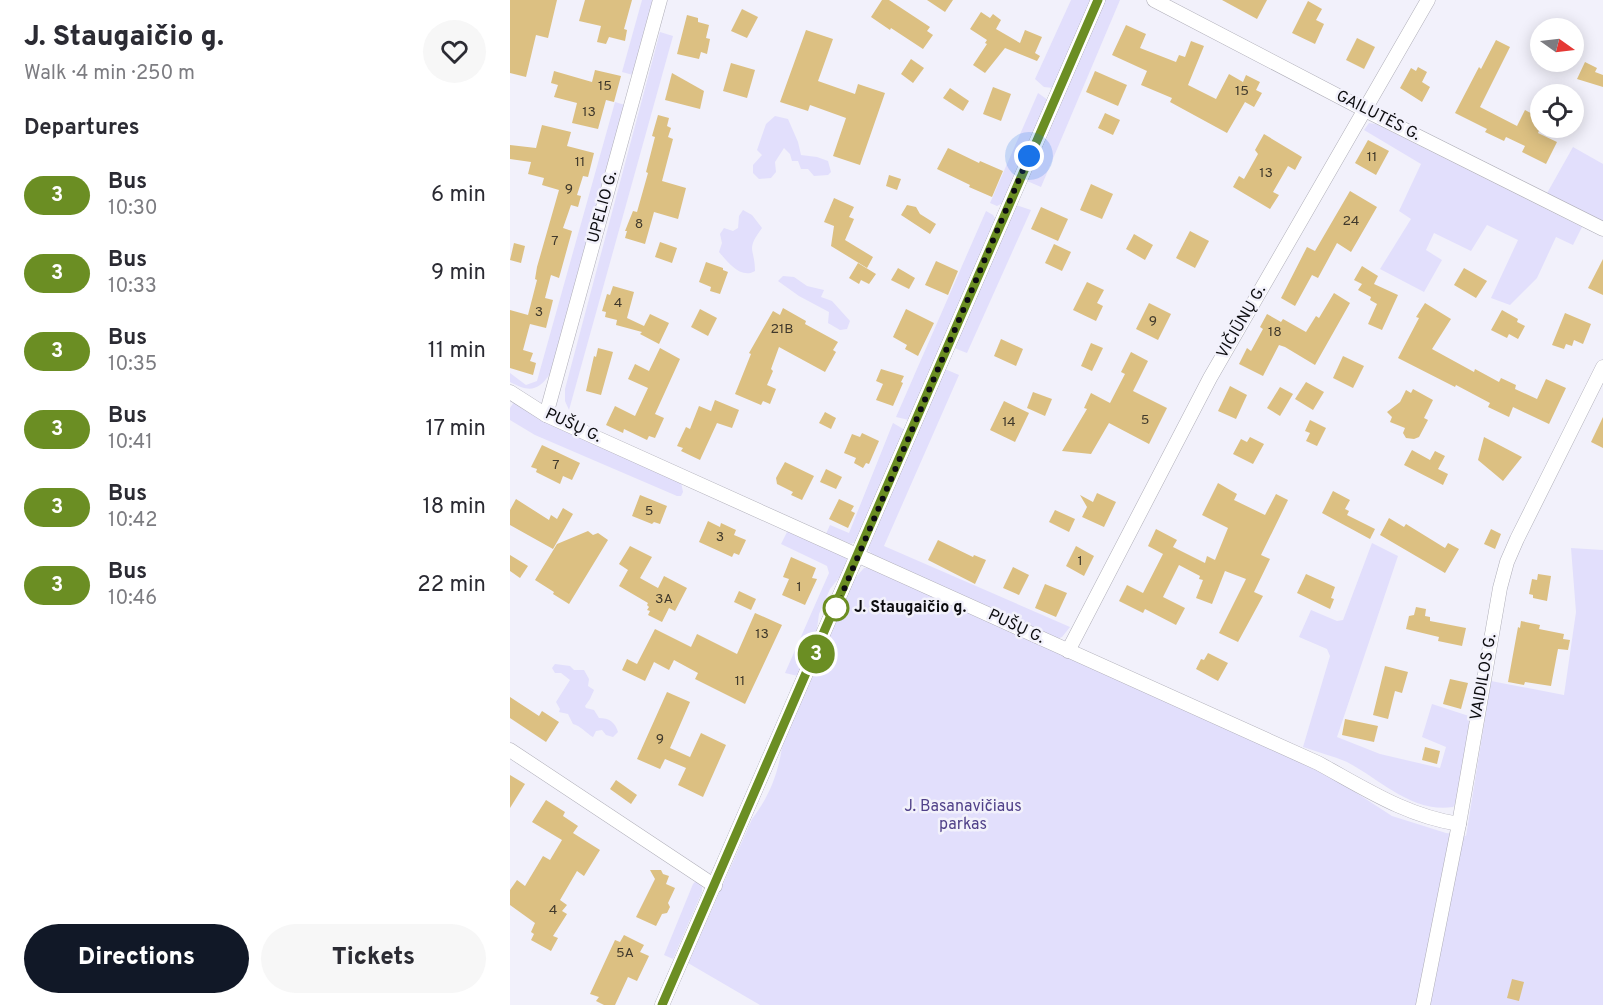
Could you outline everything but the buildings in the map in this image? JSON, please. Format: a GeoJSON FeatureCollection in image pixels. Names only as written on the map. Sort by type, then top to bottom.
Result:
{"type":"FeatureCollection","features":[{"type":"Feature","properties":{"kind":"street","name":"UPELIO G."},"geometry":{"type":"LineString","coordinates":[[546,415],[660,0]]}},
{"type":"Feature","properties":{"kind":"street"},"geometry":{"type":"LineString","coordinates":[[662,1005],[1098,0]]}},
{"type":"Feature","properties":{"kind":"street","name":"GAILUTĖS G."},"geometry":{"type":"LineString","coordinates":[[1154,0],[1365,110],[1603,229]]}},
{"type":"Feature","properties":{"kind":"street","name":"VIČIŪNŲ G."},"geometry":{"type":"LineString","coordinates":[[1068,651],[1210,378],[1428,0]]}},
{"type":"Feature","properties":{"kind":"street","name":"VAIDILOS G."},"geometry":{"type":"LineString","coordinates":[[1423,1005],[1459,824],[1500,588],[1507,562],[1603,368]]}},
{"type":"Feature","properties":{"kind":"street","name":"PUŠŲ G."},"geometry":{"type":"LineString","coordinates":[[510,392],[546,415],[1318,763],[1405,810],[1424,817],[1459,824]]}},
{"type":"Feature","properties":{"kind":"street"},"geometry":{"type":"LineString","coordinates":[[510,750],[715,886]]}},
{"type":"Feature","properties":{"kind":"green space"},"geometry":{"type":"Polygon","coordinates":[[[642,0],[654,0],[633,75],[622,72],[642,0]]]}},
{"type":"Feature","properties":{"kind":"green space"},"geometry":{"type":"Polygon","coordinates":[[[1071,0],[1092,0],[1053,88],[1044,87],[1035,79],[1071,0]]]}},
{"type":"Feature","properties":{"kind":"green space"},"geometry":{"type":"Polygon","coordinates":[[[1105,0],[1120,0],[1041,187],[1027,181],[1105,0]]]}},
{"type":"Feature","properties":{"kind":"green space"},"geometry":{"type":"Polygon","coordinates":[[[660,32],[673,36],[569,410],[565,401],[565,389],[660,32]]]}},
{"type":"Feature","properties":{"kind":"green space"},"geometry":{"type":"Polygon","coordinates":[[[1038,93],[1048,100],[1003,203],[997,206],[990,203],[1038,93]]]}},
{"type":"Feature","properties":{"kind":"green space"},"geometry":{"type":"Polygon","coordinates":[[[615,102],[625,105],[550,374],[537,387],[522,388],[510,382],[510,373],[526,385],[537,381],[615,102]]]}},
{"type":"Feature","properties":{"kind":"green space"},"geometry":{"type":"Polygon","coordinates":[[[775,116],[788,119],[801,155],[828,161],[831,172],[828,175],[814,176],[808,169],[801,169],[798,161],[792,161],[790,154],[784,148],[775,162],[776,172],[771,178],[759,179],[753,173],[753,165],[762,155],[757,150],[766,124],[775,116]]]}},
{"type":"Feature","properties":{"kind":"green space"},"geometry":{"type":"Polygon","coordinates":[[[1369,123],[1376,124],[1582,227],[1573,245],[1556,237],[1537,278],[1510,305],[1491,298],[1518,240],[1487,225],[1471,251],[1434,233],[1426,250],[1442,260],[1424,292],[1380,269],[1411,219],[1399,211],[1421,164],[1364,130],[1369,123]]]}},
{"type":"Feature","properties":{"kind":"green space"},"geometry":{"type":"Polygon","coordinates":[[[1573,147],[1603,164],[1603,224],[1546,195],[1573,147]]]}},
{"type":"Feature","properties":{"kind":"green space"},"geometry":{"type":"Polygon","coordinates":[[[1016,205],[1031,210],[967,353],[954,348],[1016,205]]]}},
{"type":"Feature","properties":{"kind":"green space"},"geometry":{"type":"Polygon","coordinates":[[[743,210],[752,215],[762,228],[752,246],[755,271],[750,273],[735,268],[719,252],[722,243],[720,234],[724,228],[733,231],[738,228],[739,216],[743,210]]]}},
{"type":"Feature","properties":{"kind":"green space"},"geometry":{"type":"Polygon","coordinates":[[[986,211],[996,220],[909,420],[896,417],[986,211]]]}},
{"type":"Feature","properties":{"kind":"green space"},"geometry":{"type":"Polygon","coordinates":[[[783,276],[794,277],[807,286],[824,290],[821,297],[832,301],[850,321],[847,329],[840,330],[828,323],[829,312],[799,296],[778,281],[783,276]]]}},
{"type":"Feature","properties":{"kind":"green space"},"geometry":{"type":"Polygon","coordinates":[[[945,369],[959,375],[884,546],[1070,627],[1062,637],[1057,639],[873,556],[868,549],[945,369]]]}},
{"type":"Feature","properties":{"kind":"green space"},"geometry":{"type":"Polygon","coordinates":[[[514,402],[681,482],[683,492],[681,496],[535,435],[510,420],[510,408],[514,402]]]}},
{"type":"Feature","properties":{"kind":"green space"},"geometry":{"type":"Polygon","coordinates":[[[893,423],[905,430],[857,541],[851,544],[826,534],[830,525],[849,533],[893,423]]]}},
{"type":"Feature","properties":{"kind":"green space"},"geometry":{"type":"Polygon","coordinates":[[[788,530],[845,556],[847,559],[843,573],[830,589],[819,614],[816,636],[798,676],[785,673],[829,573],[827,566],[781,544],[788,530]]]}},
{"type":"Feature","properties":{"kind":"green space"},"geometry":{"type":"Polygon","coordinates":[[[1372,543],[1398,556],[1337,737],[1380,754],[1440,768],[1446,747],[1422,737],[1432,704],[1472,717],[1457,801],[1453,807],[1438,808],[1410,800],[1347,762],[1303,747],[1330,656],[1327,649],[1299,637],[1311,610],[1337,621],[1343,620],[1372,543]]]}},
{"type":"Feature","properties":{"kind":"green space","name":"J. Basanavičiaus parkas"},"geometry":{"type":"Polygon","coordinates":[[[1571,548],[1603,550],[1603,1005],[760,1005],[688,963],[752,819],[772,785],[782,747],[855,578],[864,568],[869,568],[1318,768],[1392,816],[1446,833],[1466,836],[1491,681],[1564,695],[1576,612],[1571,548]]]}},
{"type":"Feature","properties":{"kind":"green space"},"geometry":{"type":"Polygon","coordinates":[[[555,664],[570,666],[574,670],[584,670],[589,679],[588,686],[594,690],[585,706],[594,710],[599,718],[613,723],[618,732],[613,737],[606,735],[602,730],[596,731],[593,737],[573,724],[568,714],[559,712],[560,709],[556,702],[570,680],[561,673],[555,673],[552,668],[555,664]]]}},
{"type":"Feature","properties":{"kind":"green space"},"geometry":{"type":"Polygon","coordinates":[[[697,880],[702,887],[702,892],[673,959],[664,955],[693,884],[697,880]]]}},
{"type":"Feature","properties":{"kind":"bus line","name":"3"},"geometry":{"type":"LineString","coordinates":[[662,1005],[795,703],[1098,0]]}},
{"type":"Feature","properties":{"kind":"place","name":"J. Staugaičio g."},"geometry":{"type":"Point","coordinates":[836,608]}},
{"type":"Feature","properties":{"kind":"route"},"geometry":{"type":"LineString","coordinates":[[836,608],[1029,156]]}}]}
